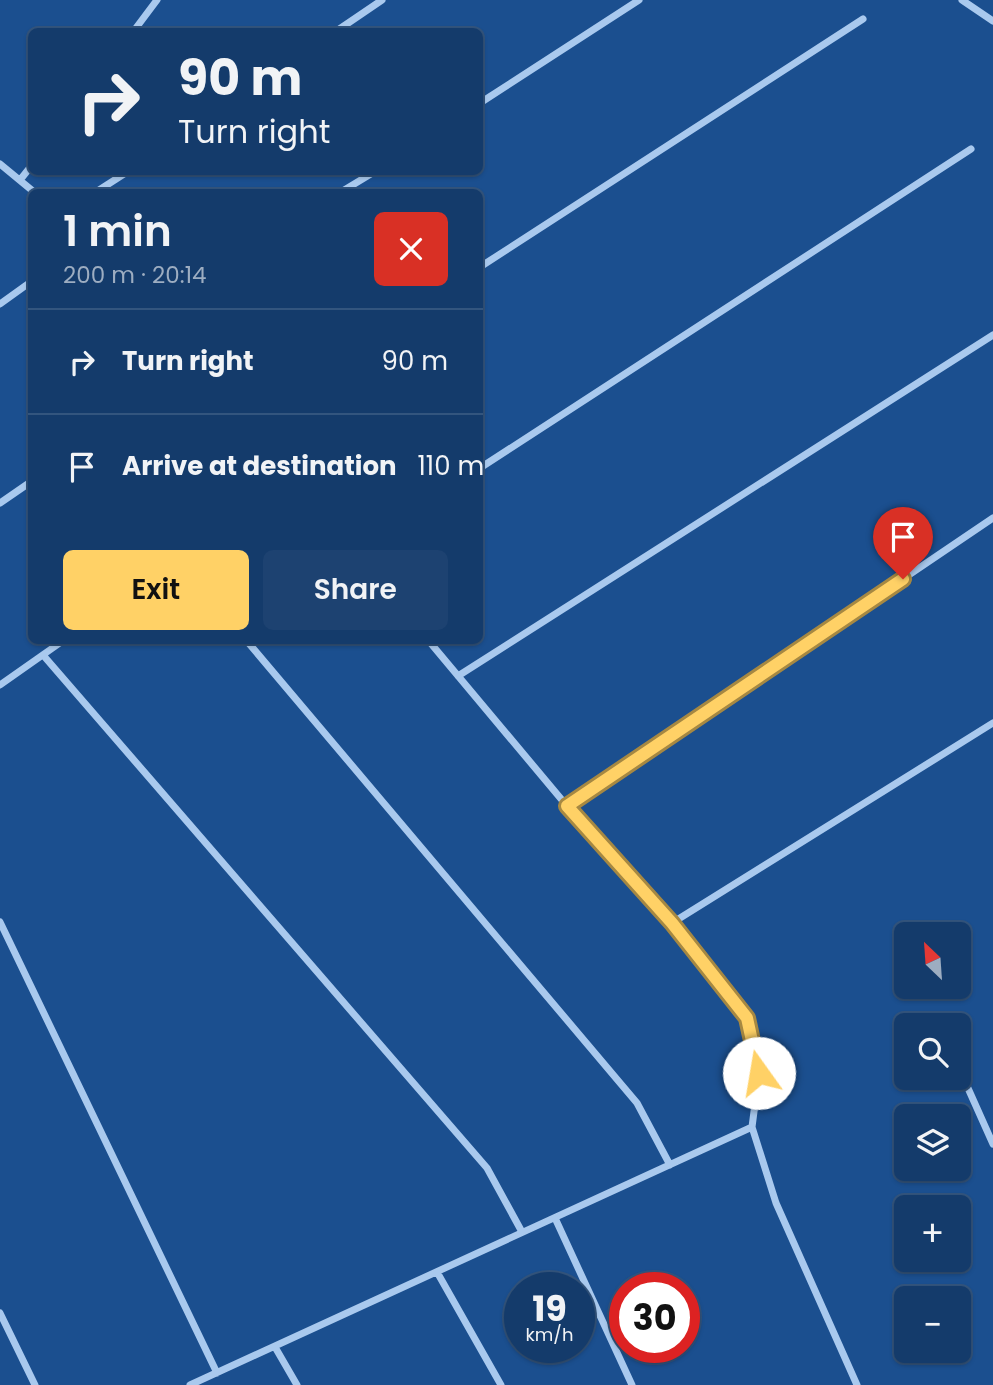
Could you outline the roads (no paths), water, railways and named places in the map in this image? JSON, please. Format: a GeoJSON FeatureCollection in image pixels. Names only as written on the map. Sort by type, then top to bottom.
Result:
{"type":"FeatureCollection","features":[{"type":"Feature","properties":{"kind":"street"},"geometry":{"type":"LineString","coordinates":[[136,28],[157,0]]}},
{"type":"Feature","properties":{"kind":"street"},"geometry":{"type":"LineString","coordinates":[[341,28],[382,0]]}},
{"type":"Feature","properties":{"kind":"street"},"geometry":{"type":"LineString","coordinates":[[483,101],[639,0]]}},
{"type":"Feature","properties":{"kind":"street"},"geometry":{"type":"LineString","coordinates":[[962,0],[993,21]]}},
{"type":"Feature","properties":{"kind":"street"},"geometry":{"type":"LineString","coordinates":[[483,266],[863,19]]}},
{"type":"Feature","properties":{"kind":"street"},"geometry":{"type":"LineString","coordinates":[[483,466],[971,149]]}},
{"type":"Feature","properties":{"kind":"street"},"geometry":{"type":"LineString","coordinates":[[0,164],[30,189]]}},
{"type":"Feature","properties":{"kind":"street"},"geometry":{"type":"LineString","coordinates":[[20,180],[28,170]]}},
{"type":"Feature","properties":{"kind":"street"},"geometry":{"type":"LineString","coordinates":[[101,189],[122,175]]}},
{"type":"Feature","properties":{"kind":"street"},"geometry":{"type":"LineString","coordinates":[[346,189],[369,175]]}},
{"type":"Feature","properties":{"kind":"street"},"geometry":{"type":"LineString","coordinates":[[0,304],[28,284]]}},
{"type":"Feature","properties":{"kind":"street"},"geometry":{"type":"LineString","coordinates":[[458,676],[993,335]]}},
{"type":"Feature","properties":{"kind":"street"},"geometry":{"type":"LineString","coordinates":[[0,503],[28,484]]}},
{"type":"Feature","properties":{"kind":"street"},"geometry":{"type":"LineString","coordinates":[[567,806],[993,518]]}},
{"type":"Feature","properties":{"kind":"street"},"geometry":{"type":"LineString","coordinates":[[0,685],[59,644]]}},
{"type":"Feature","properties":{"kind":"street"},"geometry":{"type":"LineString","coordinates":[[249,644],[637,1103],[670,1165]]}},
{"type":"Feature","properties":{"kind":"street"},"geometry":{"type":"LineString","coordinates":[[431,644],[567,806],[672,923],[747,1018],[759,1073],[752,1127],[776,1203],[857,1385]]}},
{"type":"Feature","properties":{"kind":"street"},"geometry":{"type":"LineString","coordinates":[[44,655],[487,1168],[522,1232]]}},
{"type":"Feature","properties":{"kind":"street"},"geometry":{"type":"LineString","coordinates":[[672,923],[993,723]]}},
{"type":"Feature","properties":{"kind":"street"},"geometry":{"type":"LineString","coordinates":[[0,922],[216,1373]]}},
{"type":"Feature","properties":{"kind":"street"},"geometry":{"type":"LineString","coordinates":[[969,1090],[993,1143]]}},
{"type":"Feature","properties":{"kind":"street"},"geometry":{"type":"LineString","coordinates":[[190,1385],[752,1127]]}},
{"type":"Feature","properties":{"kind":"street"},"geometry":{"type":"LineString","coordinates":[[555,1218],[632,1385]]}},
{"type":"Feature","properties":{"kind":"street"},"geometry":{"type":"LineString","coordinates":[[437,1272],[501,1385]]}},
{"type":"Feature","properties":{"kind":"street"},"geometry":{"type":"LineString","coordinates":[[0,1312],[35,1385]]}},
{"type":"Feature","properties":{"kind":"street"},"geometry":{"type":"LineString","coordinates":[[275,1347],[297,1385]]}}]}
